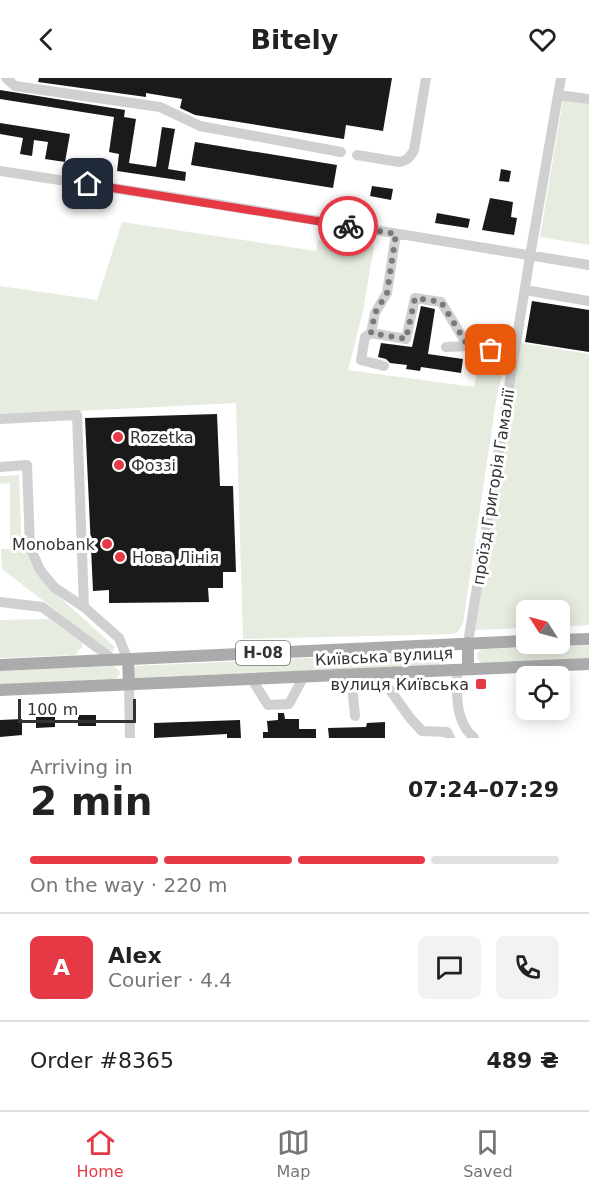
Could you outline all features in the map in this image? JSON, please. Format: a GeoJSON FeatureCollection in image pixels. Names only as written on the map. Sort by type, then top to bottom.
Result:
{"type":"FeatureCollection","features":[{"type":"Feature","properties":{"kind":"main road"},"geometry":{"type":"LineString","coordinates":[[570,640],[589,639]]}},
{"type":"Feature","properties":{"kind":"main road","name":"Київська вулиця"},"geometry":{"type":"LineString","coordinates":[[0,665],[516,641]]}},
{"type":"Feature","properties":{"kind":"main road"},"geometry":{"type":"LineString","coordinates":[[462,669],[468,643]]}},
{"type":"Feature","properties":{"kind":"main road"},"geometry":{"type":"LineString","coordinates":[[128,660],[129,684]]}},
{"type":"Feature","properties":{"kind":"main road","name":"Київська вулиця"},"geometry":{"type":"LineString","coordinates":[[0,690],[589,664]]}},
{"type":"Feature","properties":{"kind":"street"},"geometry":{"type":"LineString","coordinates":[[6,78],[15,86],[160,107],[200,126],[341,152]]}},
{"type":"Feature","properties":{"kind":"street"},"geometry":{"type":"LineString","coordinates":[[357,155],[399,162],[411,156],[426,78]]}},
{"type":"Feature","properties":{"kind":"street","name":"проїзд Григорія Гамалії"},"geometry":{"type":"LineString","coordinates":[[468,643],[561,78]]}},
{"type":"Feature","properties":{"kind":"street"},"geometry":{"type":"LineString","coordinates":[[558,95],[589,99]]}},
{"type":"Feature","properties":{"kind":"street"},"geometry":{"type":"LineString","coordinates":[[0,171],[589,265]]}},
{"type":"Feature","properties":{"kind":"street"},"geometry":{"type":"LineString","coordinates":[[371,333],[375,313],[387,293],[396,234]]}},
{"type":"Feature","properties":{"kind":"street"},"geometry":{"type":"LineString","coordinates":[[525,290],[589,301]]}},
{"type":"Feature","properties":{"kind":"street"},"geometry":{"type":"LineString","coordinates":[[384,366],[361,360],[365,337],[371,333],[406,339],[415,298],[441,302],[468,346]]}},
{"type":"Feature","properties":{"kind":"street"},"geometry":{"type":"LineString","coordinates":[[446,347],[468,346],[514,354]]}},
{"type":"Feature","properties":{"kind":"street"},"geometry":{"type":"LineString","coordinates":[[0,419],[77,415],[84,607]]}},
{"type":"Feature","properties":{"kind":"street"},"geometry":{"type":"LineString","coordinates":[[0,466],[27,465],[30,547],[40,570],[55,588],[84,607],[118,638],[128,660]]}},
{"type":"Feature","properties":{"kind":"street"},"geometry":{"type":"LineString","coordinates":[[0,596],[0,602],[42,607],[114,660]]}},
{"type":"Feature","properties":{"kind":"street"},"geometry":{"type":"LineString","coordinates":[[462,669],[457,707],[462,725],[474,738]]}},
{"type":"Feature","properties":{"kind":"street"},"geometry":{"type":"LineString","coordinates":[[378,673],[422,734],[447,732],[450,738]]}},
{"type":"Feature","properties":{"kind":"street"},"geometry":{"type":"LineString","coordinates":[[351,674],[355,716]]}},
{"type":"Feature","properties":{"kind":"street"},"geometry":{"type":"LineString","coordinates":[[251,678],[268,705],[279,705],[289,704],[304,676]]}},
{"type":"Feature","properties":{"kind":"street"},"geometry":{"type":"LineString","coordinates":[[129,684],[130,738]]}},
{"type":"Feature","properties":{"kind":"shaded area"},"geometry":{"type":"Polygon","coordinates":[[[563,100],[589,104],[589,245],[540,237],[563,100]]]}},
{"type":"Feature","properties":{"kind":"shaded area"},"geometry":{"type":"Polygon","coordinates":[[[122,222],[316,251],[318,240],[374,246],[363,311],[348,370],[474,387],[481,354],[506,358],[497,395],[463,623],[458,632],[453,634],[243,639],[236,403],[0,415],[0,286],[97,300],[122,222]]]}},
{"type":"Feature","properties":{"kind":"shaded area"},"geometry":{"type":"Polygon","coordinates":[[[521,343],[589,354],[589,625],[570,626],[570,600],[516,600],[516,628],[475,630],[521,343]]]}},
{"type":"Feature","properties":{"kind":"shaded area"},"geometry":{"type":"Polygon","coordinates":[[[19,475],[22,552],[28,552],[47,586],[115,647],[113,651],[106,649],[2,569],[1,549],[10,549],[10,483],[0,484],[0,476],[19,475]]]}},
{"type":"Feature","properties":{"kind":"shaded area"},"geometry":{"type":"Polygon","coordinates":[[[49,619],[82,643],[82,647],[75,655],[0,658],[0,620],[49,619]]]}},
{"type":"Feature","properties":{"kind":"shaded area"},"geometry":{"type":"Polygon","coordinates":[[[589,646],[589,659],[482,664],[477,658],[477,653],[482,649],[516,648],[516,654],[570,654],[570,647],[589,646]]]}},
{"type":"Feature","properties":{"kind":"shaded area"},"geometry":{"type":"Polygon","coordinates":[[[438,652],[444,658],[443,663],[439,665],[135,678],[134,676],[135,666],[438,652]]]}},
{"type":"Feature","properties":{"kind":"shaded area"},"geometry":{"type":"Polygon","coordinates":[[[114,666],[120,672],[115,679],[0,685],[0,671],[114,666]]]}},
{"type":"Feature","properties":{"kind":"building"},"geometry":{"type":"Polygon","coordinates":[[[39,78],[392,78],[383,131],[346,125],[344,139],[195,115],[180,108],[182,99],[146,93],[146,97],[38,82],[39,78]]]}},
{"type":"Feature","properties":{"kind":"building"},"geometry":{"type":"Polygon","coordinates":[[[0,90],[125,110],[124,117],[136,119],[129,163],[156,167],[162,127],[175,129],[168,169],[186,172],[185,181],[117,171],[119,154],[109,152],[114,117],[0,99],[0,90]]]}},
{"type":"Feature","properties":{"kind":"building"},"geometry":{"type":"Polygon","coordinates":[[[0,123],[70,134],[65,162],[45,159],[48,142],[34,140],[32,156],[20,154],[23,138],[0,134],[0,123]]]}},
{"type":"Feature","properties":{"kind":"building"},"geometry":{"type":"Polygon","coordinates":[[[195,142],[337,165],[333,188],[191,165],[195,142]]]}},
{"type":"Feature","properties":{"kind":"building"},"geometry":{"type":"Polygon","coordinates":[[[501,169],[511,171],[509,182],[499,181],[501,169]]]}},
{"type":"Feature","properties":{"kind":"building"},"geometry":{"type":"Polygon","coordinates":[[[372,186],[393,189],[391,200],[370,196],[372,186]]]}},
{"type":"Feature","properties":{"kind":"building"},"geometry":{"type":"Polygon","coordinates":[[[490,198],[513,202],[511,217],[517,218],[514,235],[482,230],[490,198]]]}},
{"type":"Feature","properties":{"kind":"building"},"geometry":{"type":"Polygon","coordinates":[[[437,213],[470,219],[468,228],[435,223],[437,213]]]}},
{"type":"Feature","properties":{"kind":"building"},"geometry":{"type":"Polygon","coordinates":[[[532,301],[589,310],[589,352],[525,342],[532,301]]]}},
{"type":"Feature","properties":{"kind":"building"},"geometry":{"type":"Polygon","coordinates":[[[421,306],[435,309],[428,354],[463,359],[461,373],[421,367],[420,371],[406,369],[407,365],[390,363],[378,357],[381,343],[412,347],[421,306]]]}},
{"type":"Feature","properties":{"kind":"building"},"geometry":{"type":"Polygon","coordinates":[[[217,414],[220,486],[233,486],[236,572],[223,572],[223,588],[208,588],[209,602],[109,603],[109,590],[93,591],[85,418],[217,414]]]}},
{"type":"Feature","properties":{"kind":"building"},"geometry":{"type":"Polygon","coordinates":[[[278,713],[284,713],[285,719],[299,719],[299,729],[316,729],[316,738],[263,738],[263,732],[268,732],[267,721],[278,720],[278,713]]]}},
{"type":"Feature","properties":{"kind":"building"},"geometry":{"type":"Polygon","coordinates":[[[78,715],[96,715],[96,726],[78,726],[78,715]]]}},
{"type":"Feature","properties":{"kind":"building"},"geometry":{"type":"Polygon","coordinates":[[[36,717],[55,717],[55,727],[36,728],[36,717]]]}},
{"type":"Feature","properties":{"kind":"building"},"geometry":{"type":"Polygon","coordinates":[[[22,719],[22,735],[0,737],[0,720],[22,719]]]}},
{"type":"Feature","properties":{"kind":"building"},"geometry":{"type":"Polygon","coordinates":[[[240,720],[241,738],[227,738],[227,734],[154,738],[154,723],[240,720]]]}},
{"type":"Feature","properties":{"kind":"building"},"geometry":{"type":"Polygon","coordinates":[[[385,722],[385,738],[329,738],[328,728],[366,727],[367,723],[385,722]]]}},
{"type":"Feature","properties":{"kind":"way so far"},"geometry":{"type":"LineString","coordinates":[[348,226],[396,234],[387,293],[375,313],[371,333],[406,339],[415,298],[441,302],[468,346],[491,350]]}},
{"type":"Feature","properties":{"kind":"place","name":"Rozetka"},"geometry":{"type":"Point","coordinates":[118,437]}},
{"type":"Feature","properties":{"kind":"place","name":"Фоззі"},"geometry":{"type":"Point","coordinates":[119,465]}},
{"type":"Feature","properties":{"kind":"place","name":"Monobank"},"geometry":{"type":"Point","coordinates":[107,544]}},
{"type":"Feature","properties":{"kind":"place","name":"Нова Лінія"},"geometry":{"type":"Point","coordinates":[120,557]}},
{"type":"Feature","properties":{"kind":"place","name":"вулиця Київська"},"geometry":{"type":"Point","coordinates":[481,684]}},
{"type":"Feature","properties":{"kind":"route"},"geometry":{"type":"LineString","coordinates":[[88,184],[348,226]]}}]}
